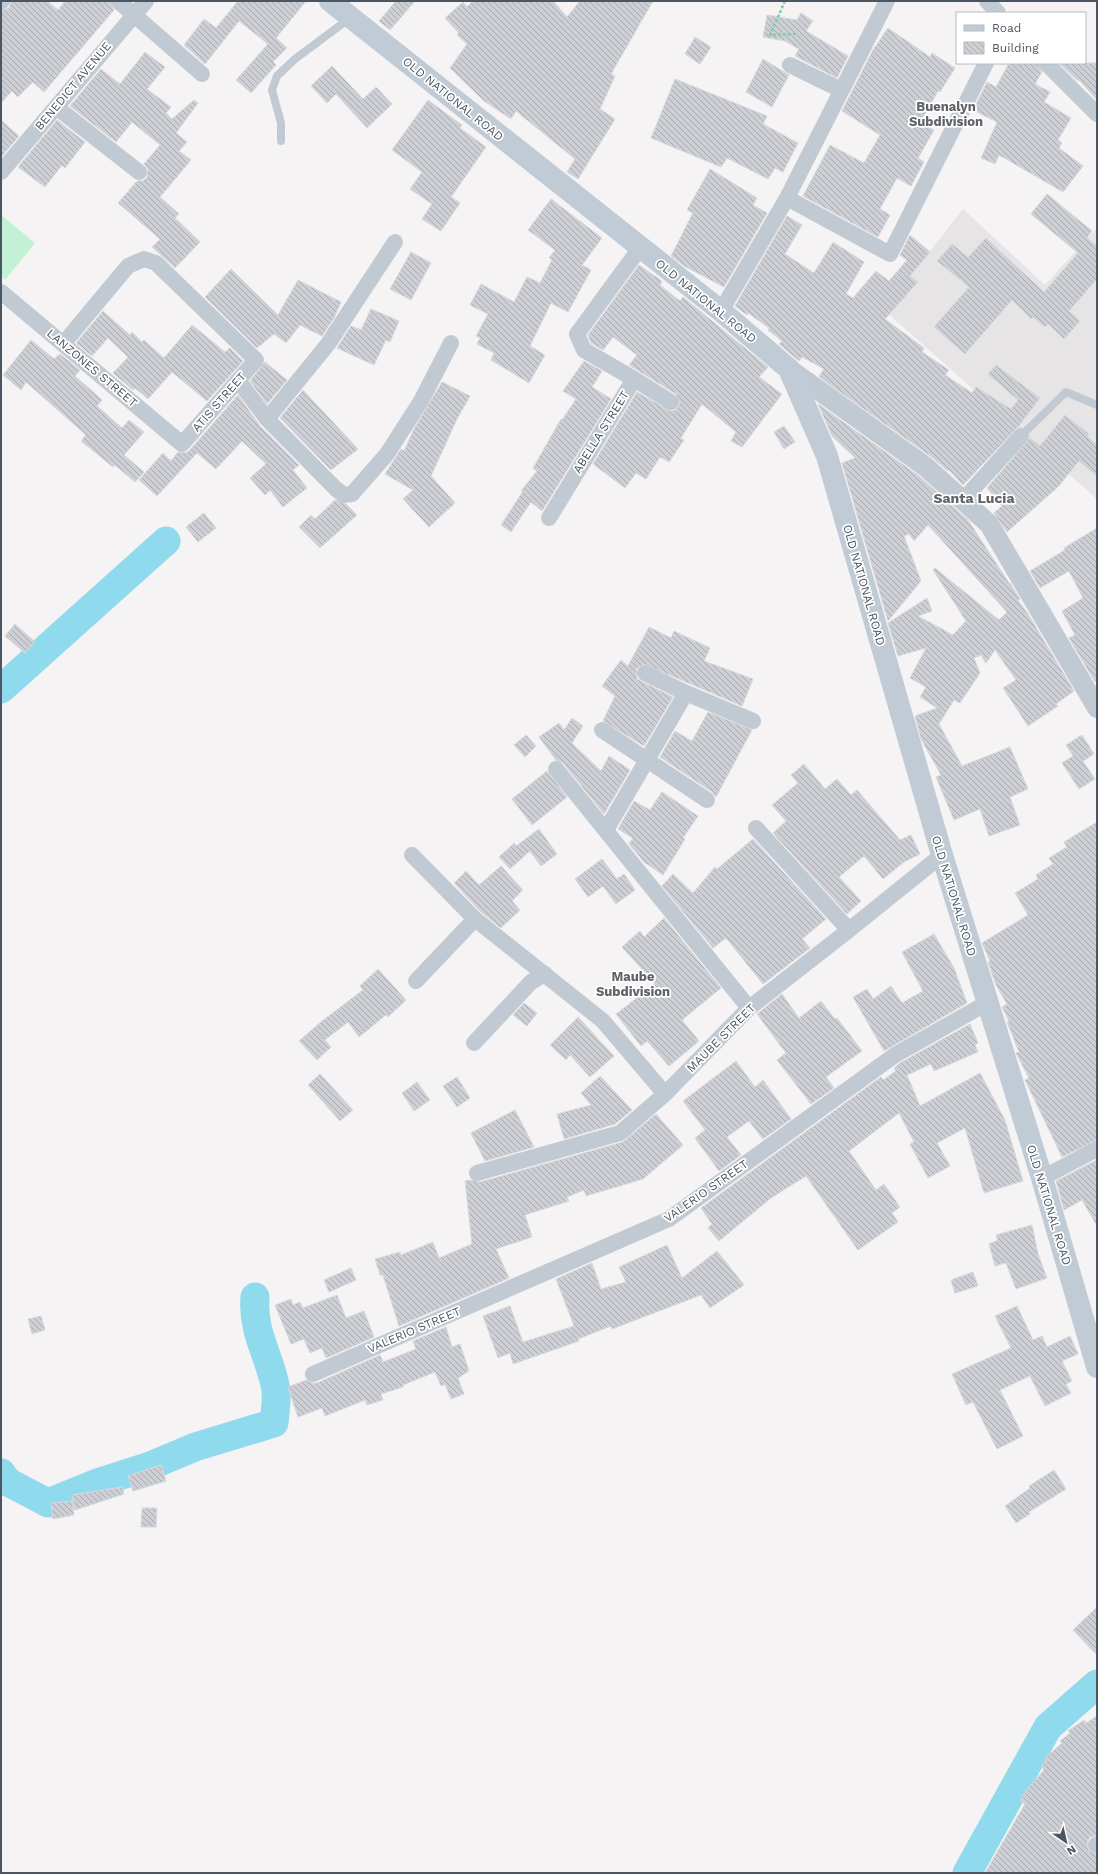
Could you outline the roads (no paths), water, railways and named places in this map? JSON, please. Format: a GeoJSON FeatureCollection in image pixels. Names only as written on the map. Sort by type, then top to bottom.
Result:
{"type":"FeatureCollection","features":[{"type":"Feature","properties":{"kind":"main road","name":"OLD NATIONAL ROAD"},"geometry":{"type":"LineString","coordinates":[[330,1],[721,311],[789,369],[827,456],[942,855],[986,1003],[1042,1178],[1097,1368]]}},
{"type":"Feature","properties":{"kind":"street"},"geometry":{"type":"LineString","coordinates":[[118,1],[202,74]]}},
{"type":"Feature","properties":{"kind":"street","name":"BENEDICT AVENUE"},"geometry":{"type":"LineString","coordinates":[[1,172],[146,1]]}},
{"type":"Feature","properties":{"kind":"street"},"geometry":{"type":"LineString","coordinates":[[721,311],[787,198],[840,90],[887,1]]}},
{"type":"Feature","properties":{"kind":"street"},"geometry":{"type":"LineString","coordinates":[[987,1],[997,12]]}},
{"type":"Feature","properties":{"kind":"street"},"geometry":{"type":"LineString","coordinates":[[787,198],[890,254],[985,64]]}},
{"type":"Feature","properties":{"kind":"street"},"geometry":{"type":"LineString","coordinates":[[1047,64],[1097,114]]}},
{"type":"Feature","properties":{"kind":"street"},"geometry":{"type":"LineString","coordinates":[[790,65],[840,90]]}},
{"type":"Feature","properties":{"kind":"street"},"geometry":{"type":"LineString","coordinates":[[56,107],[139,172]]}},
{"type":"Feature","properties":{"kind":"street"},"geometry":{"type":"LineString","coordinates":[[267,419],[328,344],[396,242]]}},
{"type":"Feature","properties":{"kind":"street","name":"ABELLA STREET"},"geometry":{"type":"LineString","coordinates":[[549,518],[634,378],[584,350],[577,334],[640,248]]}},
{"type":"Feature","properties":{"kind":"street","name":"ATIS STREET"},"geometry":{"type":"LineString","coordinates":[[63,344],[128,266],[144,259],[156,262],[256,360],[182,444]]}},
{"type":"Feature","properties":{"kind":"street","name":"LANZONES STREET"},"geometry":{"type":"LineString","coordinates":[[1,292],[182,444]]}},
{"type":"Feature","properties":{"kind":"street"},"geometry":{"type":"LineString","coordinates":[[238,380],[267,419],[336,489],[344,495],[352,494],[387,454],[421,401],[451,343]]}},
{"type":"Feature","properties":{"kind":"street"},"geometry":{"type":"LineString","coordinates":[[789,369],[926,467],[989,524],[1097,708]]}},
{"type":"Feature","properties":{"kind":"street"},"geometry":{"type":"LineString","coordinates":[[634,378],[671,402]]}},
{"type":"Feature","properties":{"kind":"street"},"geometry":{"type":"LineString","coordinates":[[963,500],[1021,436]]}},
{"type":"Feature","properties":{"kind":"street"},"geometry":{"type":"LineString","coordinates":[[645,673],[686,693],[753,721]]}},
{"type":"Feature","properties":{"kind":"street"},"geometry":{"type":"LineString","coordinates":[[606,830],[686,693]]}},
{"type":"Feature","properties":{"kind":"street"},"geometry":{"type":"LineString","coordinates":[[602,730],[707,800]]}},
{"type":"Feature","properties":{"kind":"street"},"geometry":{"type":"LineString","coordinates":[[556,769],[749,1008]]}},
{"type":"Feature","properties":{"kind":"street"},"geometry":{"type":"LineString","coordinates":[[756,828],[849,930]]}},
{"type":"Feature","properties":{"kind":"street"},"geometry":{"type":"LineString","coordinates":[[412,855],[475,920],[603,1021],[665,1094]]}},
{"type":"Feature","properties":{"kind":"street","name":"MAUBE STREET"},"geometry":{"type":"LineString","coordinates":[[477,1173],[620,1133],[665,1094],[749,1008],[942,855]]}},
{"type":"Feature","properties":{"kind":"street"},"geometry":{"type":"LineString","coordinates":[[416,981],[475,920]]}},
{"type":"Feature","properties":{"kind":"street"},"geometry":{"type":"LineString","coordinates":[[474,1043],[531,982],[545,974]]}},
{"type":"Feature","properties":{"kind":"street","name":"VALERIO STREET"},"geometry":{"type":"LineString","coordinates":[[312,1374],[669,1220],[895,1055],[986,1003]]}},
{"type":"Feature","properties":{"kind":"street"},"geometry":{"type":"LineString","coordinates":[[1042,1178],[1097,1149]]}},
{"type":"Feature","properties":{"kind":"lane"},"geometry":{"type":"LineString","coordinates":[[281,141],[281,123],[272,90],[277,76],[295,59],[351,17]]}},
{"type":"Feature","properties":{"kind":"lane"},"geometry":{"type":"LineString","coordinates":[[1021,436],[1066,392],[1097,405]]}},
{"type":"Feature","properties":{"kind":"waterway"},"geometry":{"type":"LineString","coordinates":[[1,689],[166,541]]}},
{"type":"Feature","properties":{"kind":"waterway"},"geometry":{"type":"LineString","coordinates":[[1,1473],[8,1482],[48,1503],[100,1482],[150,1466],[195,1447],[274,1423],[276,1389],[258,1332],[255,1297]]}},
{"type":"Feature","properties":{"kind":"waterway"},"geometry":{"type":"LineString","coordinates":[[967,1873],[1048,1727],[1097,1684]]}},
{"type":"Feature","properties":{"kind":"district","name":"Buenalyn Subdivision"},"geometry":{"type":"Point","coordinates":[946,114]}},
{"type":"Feature","properties":{"kind":"district","name":"Santa Lucia"},"geometry":{"type":"Point","coordinates":[974,498]}},
{"type":"Feature","properties":{"kind":"district","name":"Maube Subdivision"},"geometry":{"type":"Point","coordinates":[633,984]}}]}
